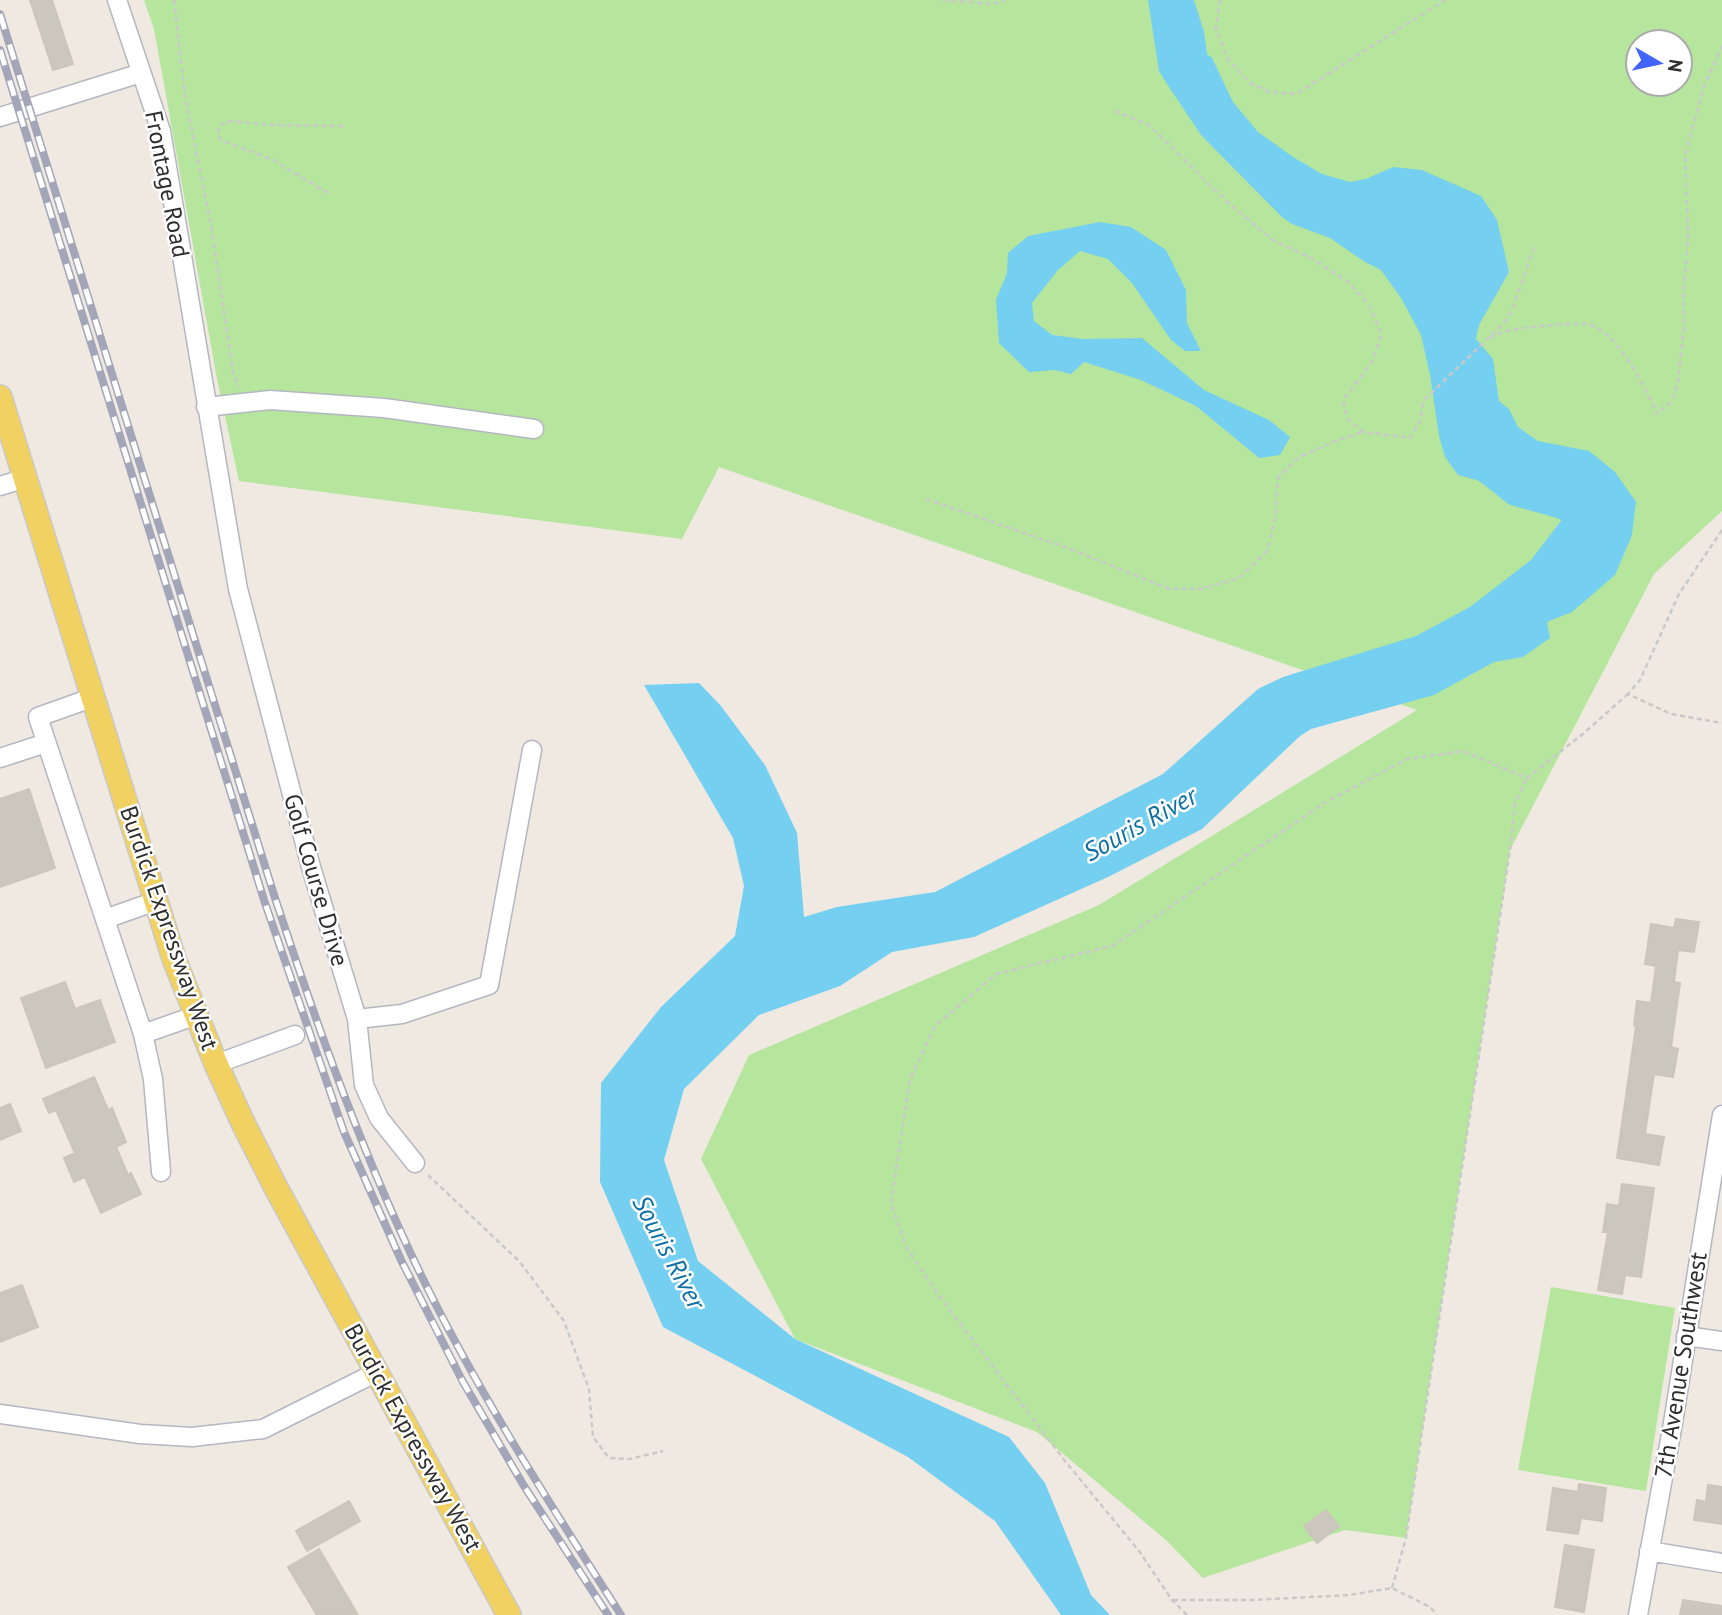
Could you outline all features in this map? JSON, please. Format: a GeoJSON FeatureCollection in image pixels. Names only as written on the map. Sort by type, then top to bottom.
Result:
{"type":"FeatureCollection","features":[{"type":"Feature","properties":{"kind":"main road","name":"Burdick Expressway West"},"geometry":{"type":"LineString","coordinates":[[0,397],[174,958],[216,1064],[275,1186],[509,1615]]}},
{"type":"Feature","properties":{"kind":"street","name":"Frontage Road"},"geometry":{"type":"LineString","coordinates":[[117,0],[161,131],[201,372]]}},
{"type":"Feature","properties":{"kind":"street"},"geometry":{"type":"LineString","coordinates":[[0,117],[141,73]]}},
{"type":"Feature","properties":{"kind":"street","name":"Golf Course Drive"},"geometry":{"type":"LineString","coordinates":[[201,372],[238,589],[311,867],[357,1018],[364,1085],[379,1118],[415,1163]]}},
{"type":"Feature","properties":{"kind":"street"},"geometry":{"type":"LineString","coordinates":[[206,407],[270,400],[384,408],[534,429]]}},
{"type":"Feature","properties":{"kind":"street"},"geometry":{"type":"LineString","coordinates":[[0,486],[26,478]]}},
{"type":"Feature","properties":{"kind":"street"},"geometry":{"type":"LineString","coordinates":[[94,697],[37,717],[143,1034],[153,1079],[162,1172]]}},
{"type":"Feature","properties":{"kind":"street"},"geometry":{"type":"LineString","coordinates":[[0,758],[46,743]]}},
{"type":"Feature","properties":{"kind":"street"},"geometry":{"type":"LineString","coordinates":[[357,1018],[401,1014],[489,985],[532,750]]}},
{"type":"Feature","properties":{"kind":"street"},"geometry":{"type":"LineString","coordinates":[[105,919],[156,901]]}},
{"type":"Feature","properties":{"kind":"street"},"geometry":{"type":"LineString","coordinates":[[143,1034],[197,1015]]}},
{"type":"Feature","properties":{"kind":"street"},"geometry":{"type":"LineString","coordinates":[[216,1064],[295,1035]]}},
{"type":"Feature","properties":{"kind":"street","name":"7th Avenue Southwest"},"geometry":{"type":"LineString","coordinates":[[1638,1615],[1673,1423],[1722,1115]]}},
{"type":"Feature","properties":{"kind":"street"},"geometry":{"type":"LineString","coordinates":[[1686,1336],[1722,1341]]}},
{"type":"Feature","properties":{"kind":"street"},"geometry":{"type":"LineString","coordinates":[[0,1414],[140,1434],[192,1437],[263,1429],[377,1372]]}},
{"type":"Feature","properties":{"kind":"street"},"geometry":{"type":"LineString","coordinates":[[1649,1551],[1722,1563]]}},
{"type":"Feature","properties":{"kind":"path"},"geometry":{"type":"LineString","coordinates":[[174,0],[185,96],[211,225],[233,372],[245,403]]}},
{"type":"Feature","properties":{"kind":"path"},"geometry":{"type":"LineString","coordinates":[[943,0],[993,4],[1004,0]]}},
{"type":"Feature","properties":{"kind":"path"},"geometry":{"type":"LineString","coordinates":[[1220,0],[1216,29],[1228,58],[1250,83],[1269,92],[1296,94],[1445,0]]}},
{"type":"Feature","properties":{"kind":"path"},"geometry":{"type":"LineString","coordinates":[[1484,342],[1501,332],[1588,324],[1608,337],[1628,358],[1657,414],[1674,400],[1684,327],[1683,300],[1688,236],[1685,155],[1704,86],[1722,46]]}},
{"type":"Feature","properties":{"kind":"path"},"geometry":{"type":"LineString","coordinates":[[1115,111],[1149,125],[1227,202],[1273,240],[1311,258],[1347,281],[1369,305],[1382,334],[1372,362],[1344,399],[1348,419],[1363,432],[1384,437],[1410,438],[1420,421],[1424,400],[1504,323],[1535,245]]}},
{"type":"Feature","properties":{"kind":"path"},"geometry":{"type":"LineString","coordinates":[[328,192],[273,160],[221,140],[218,133],[220,125],[230,121],[271,125],[346,126]]}},
{"type":"Feature","properties":{"kind":"path"},"geometry":{"type":"LineString","coordinates":[[926,499],[1068,548],[1170,589],[1201,589],[1239,578],[1267,551],[1275,519],[1278,478],[1299,457],[1363,432]]}},
{"type":"Feature","properties":{"kind":"path"},"geometry":{"type":"LineString","coordinates":[[1392,1588],[1406,1538],[1515,803],[1527,778],[1584,733],[1640,680],[1679,594],[1722,530]]}},
{"type":"Feature","properties":{"kind":"path"},"geometry":{"type":"LineString","coordinates":[[1628,694],[1671,714],[1722,723]]}},
{"type":"Feature","properties":{"kind":"path"},"geometry":{"type":"LineString","coordinates":[[1187,1615],[1172,1600],[1139,1551],[1065,1461],[940,1297],[906,1247],[891,1203],[910,1079],[935,1026],[996,974],[1112,946],[1326,802],[1407,759],[1463,751],[1527,778]]}},
{"type":"Feature","properties":{"kind":"path"},"geometry":{"type":"LineString","coordinates":[[415,1163],[520,1262],[564,1321],[589,1389],[593,1437],[609,1458],[630,1458],[663,1451]]}},
{"type":"Feature","properties":{"kind":"path"},"geometry":{"type":"LineString","coordinates":[[1172,1600],[1294,1598],[1349,1595],[1392,1588],[1430,1607],[1437,1615]]}},
{"type":"Feature","properties":{"kind":"green space"},"geometry":{"type":"Polygon","coordinates":[[[144,0],[1722,0],[1722,511],[1654,574],[1510,850],[1406,1538],[1345,1530],[1203,1578],[1166,1540],[1037,1432],[795,1339],[701,1159],[749,1055],[1099,905],[1417,710],[719,467],[682,539],[239,481],[217,379],[154,29],[144,0]]]}},
{"type":"Feature","properties":{"kind":"green space"},"geometry":{"type":"Polygon","coordinates":[[[1551,1287],[1675,1308],[1646,1491],[1518,1470],[1551,1287]]]}},
{"type":"Feature","properties":{"kind":"water"},"geometry":{"type":"Polygon","coordinates":[[[1148,0],[1194,0],[1204,32],[1207,54],[1212,58],[1233,102],[1258,132],[1293,157],[1322,174],[1350,182],[1366,179],[1393,167],[1422,170],[1481,196],[1497,220],[1509,272],[1479,325],[1476,339],[1493,359],[1499,401],[1509,409],[1518,427],[1538,441],[1589,451],[1615,472],[1636,502],[1632,535],[1615,575],[1572,612],[1547,622],[1550,638],[1523,657],[1494,662],[1434,695],[1311,729],[1300,736],[1202,829],[1108,877],[974,937],[892,952],[840,986],[759,1015],[684,1089],[664,1160],[698,1261],[795,1339],[1009,1437],[1045,1483],[1091,1595],[1110,1615],[1061,1615],[995,1521],[908,1457],[663,1327],[600,1182],[601,1083],[661,1007],[735,936],[744,886],[733,838],[644,685],[699,683],[721,706],[765,765],[797,833],[804,917],[837,907],[935,892],[1163,774],[1258,689],[1283,677],[1416,636],[1470,607],[1531,560],[1564,517],[1535,496],[1458,475],[1445,457],[1439,436],[1421,335],[1401,298],[1381,270],[1330,238],[1292,224],[1282,217],[1201,135],[1159,71],[1148,0]]]}},
{"type":"Feature","properties":{"kind":"water"},"geometry":{"type":"Polygon","coordinates":[[[1100,222],[1131,227],[1166,250],[1186,290],[1187,323],[1201,351],[1185,351],[1171,340],[1132,283],[1108,259],[1080,251],[1058,270],[1032,303],[1034,321],[1052,335],[1083,339],[1142,338],[1204,390],[1269,420],[1290,437],[1280,455],[1259,458],[1196,406],[1141,380],[1084,362],[1071,374],[1055,370],[1029,372],[999,343],[996,300],[1007,273],[1008,253],[1028,236],[1100,222]]]}},
{"type":"Feature","properties":{"kind":"building"},"geometry":{"type":"Polygon","coordinates":[[[30,0],[52,0],[73,64],[53,70],[30,0]]]}},
{"type":"Feature","properties":{"kind":"building"},"geometry":{"type":"Polygon","coordinates":[[[29,789],[55,868],[0,887],[0,799],[29,789]]]}},
{"type":"Feature","properties":{"kind":"building"},"geometry":{"type":"Polygon","coordinates":[[[1676,919],[1699,922],[1694,952],[1678,950],[1674,982],[1680,983],[1671,1047],[1678,1049],[1673,1077],[1654,1074],[1645,1134],[1664,1137],[1659,1165],[1617,1158],[1636,1026],[1637,1001],[1651,1003],[1656,966],[1645,964],[1651,924],[1674,928],[1676,919]]]}},
{"type":"Feature","properties":{"kind":"building"},"geometry":{"type":"Polygon","coordinates":[[[65,982],[75,1009],[100,1000],[115,1042],[46,1068],[21,998],[65,982]]]}},
{"type":"Feature","properties":{"kind":"building"},"geometry":{"type":"Polygon","coordinates":[[[94,1077],[108,1110],[112,1108],[126,1142],[116,1147],[128,1175],[131,1173],[141,1194],[101,1213],[85,1177],[74,1182],[64,1158],[75,1153],[56,1110],[49,1113],[43,1099],[94,1077]]]}},
{"type":"Feature","properties":{"kind":"building"},"geometry":{"type":"Polygon","coordinates":[[[10,1104],[21,1131],[0,1140],[0,1108],[10,1104]]]}},
{"type":"Feature","properties":{"kind":"building"},"geometry":{"type":"Polygon","coordinates":[[[1622,1184],[1654,1188],[1641,1277],[1625,1275],[1622,1294],[1598,1290],[1608,1232],[1603,1232],[1607,1204],[1619,1206],[1622,1184]]]}},
{"type":"Feature","properties":{"kind":"building"},"geometry":{"type":"Polygon","coordinates":[[[22,1285],[38,1327],[0,1342],[0,1293],[22,1285]]]}},
{"type":"Feature","properties":{"kind":"building"},"geometry":{"type":"Polygon","coordinates":[[[1579,1484],[1606,1488],[1602,1521],[1581,1518],[1578,1534],[1547,1530],[1553,1488],[1578,1492],[1579,1484]]]}},
{"type":"Feature","properties":{"kind":"building"},"geometry":{"type":"Polygon","coordinates":[[[1708,1485],[1722,1487],[1722,1524],[1694,1520],[1697,1500],[1706,1502],[1708,1485]]]}},
{"type":"Feature","properties":{"kind":"building"},"geometry":{"type":"Polygon","coordinates":[[[349,1501],[360,1521],[307,1551],[296,1531],[349,1501]]]}},
{"type":"Feature","properties":{"kind":"building"},"geometry":{"type":"Polygon","coordinates":[[[1326,1510],[1339,1526],[1317,1543],[1304,1526],[1326,1510]]]}},
{"type":"Feature","properties":{"kind":"building"},"geometry":{"type":"Polygon","coordinates":[[[1565,1545],[1594,1550],[1584,1612],[1555,1607],[1565,1545]]]}},
{"type":"Feature","properties":{"kind":"building"},"geometry":{"type":"Polygon","coordinates":[[[319,1549],[358,1615],[317,1615],[288,1567],[319,1549]]]}},
{"type":"Feature","properties":{"kind":"building"},"geometry":{"type":"Polygon","coordinates":[[[1683,1600],[1722,1606],[1722,1615],[1680,1615],[1683,1600]]]}},
{"type":"Feature","properties":{"kind":"waterway","name":"Souris River"},"geometry":{"type":"LineString","coordinates":[[1482,464],[1516,491],[1563,504],[1573,510]]}},
{"type":"Feature","properties":{"kind":"railway"},"geometry":{"type":"LineString","coordinates":[[0,14],[275,898],[355,1123],[391,1211],[458,1347],[537,1483],[621,1615]]}},
{"type":"Feature","properties":{"kind":"railway"},"geometry":{"type":"LineString","coordinates":[[0,50],[264,900],[344,1132],[401,1260],[463,1382],[524,1486],[608,1615]]}}]}
